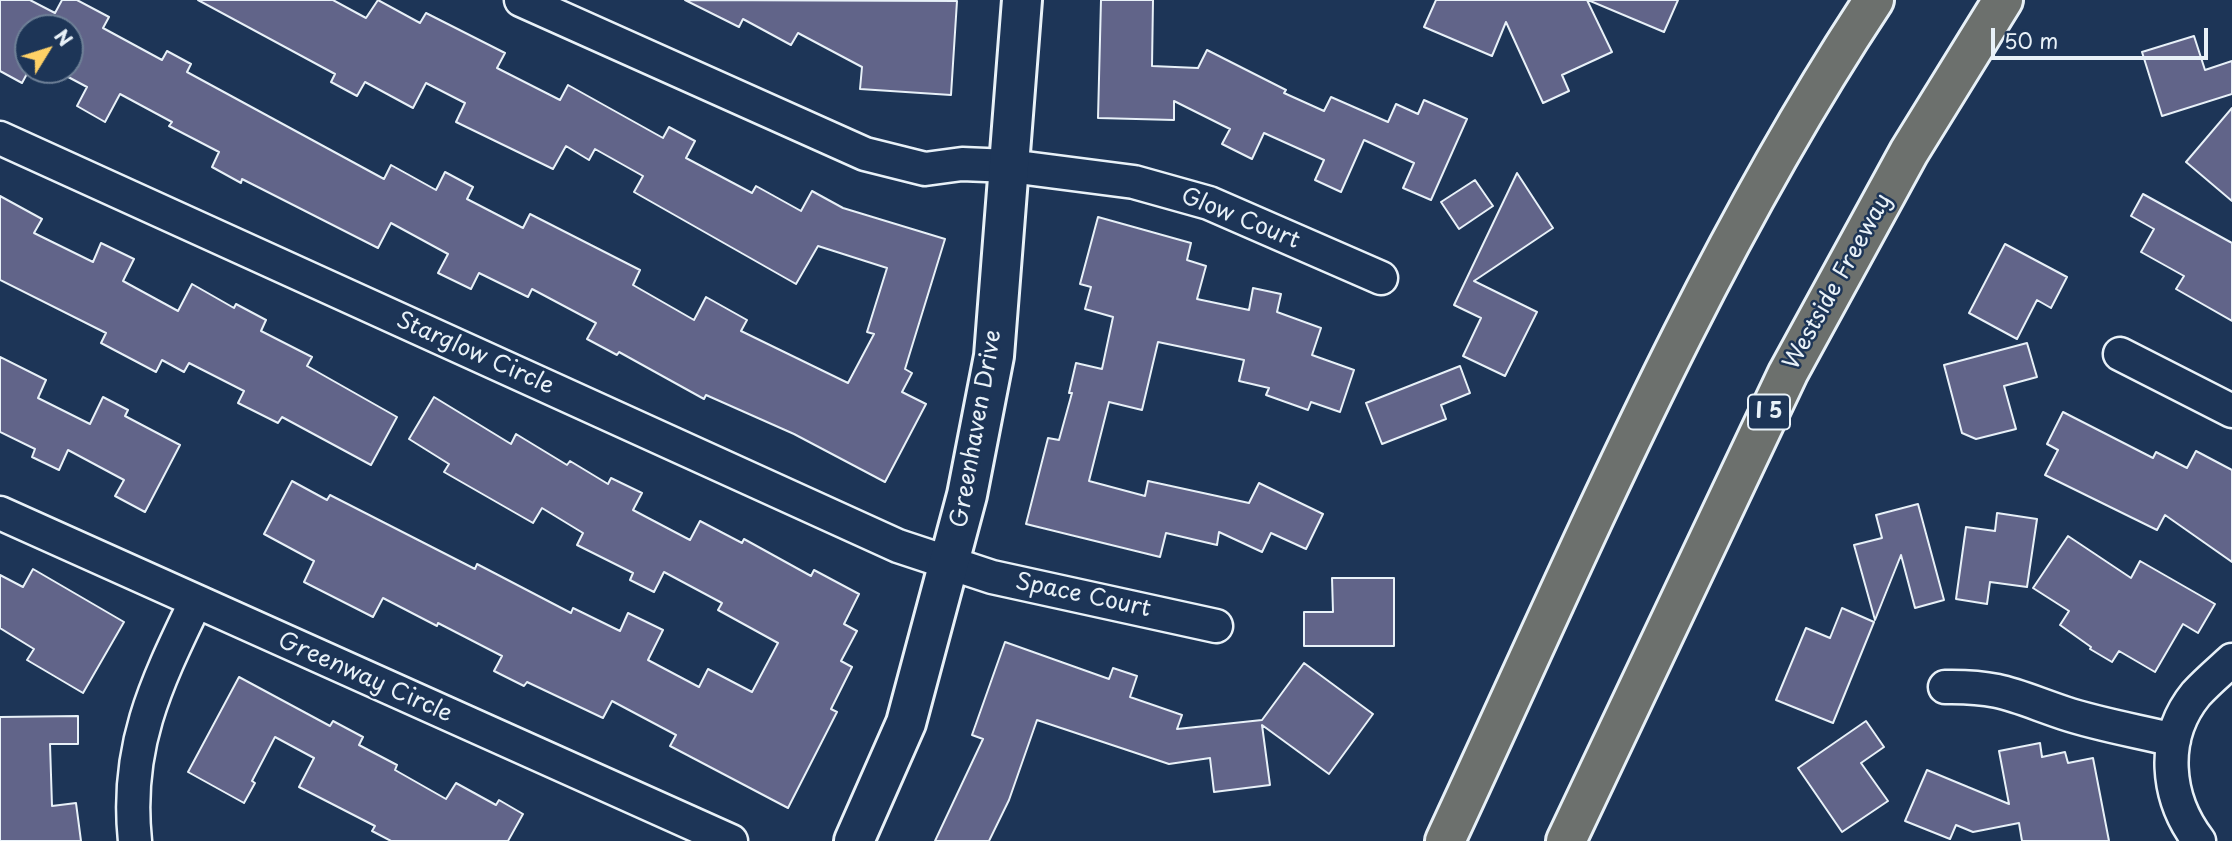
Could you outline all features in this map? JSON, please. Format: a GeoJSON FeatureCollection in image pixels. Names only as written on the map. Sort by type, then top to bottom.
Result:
{"type":"FeatureCollection","features":[{"type":"Feature","properties":{"kind":"highway"},"geometry":{"type":"LineString","coordinates":[[1445,841],[1712,273],[1825,75],[1874,0]]}},
{"type":"Feature","properties":{"kind":"highway","name":"Westside Freeway"},"geometry":{"type":"LineString","coordinates":[[1566,841],[1788,373],[1909,152],[2003,0]]}},
{"type":"Feature","properties":{"kind":"street"},"geometry":{"type":"LineString","coordinates":[[521,0],[865,154],[925,169],[962,164],[1010,166]]}},
{"type":"Feature","properties":{"kind":"street","name":"Greenhaven Drive"},"geometry":{"type":"LineString","coordinates":[[854,841],[906,723],[951,564],[995,356],[1022,0]]}},
{"type":"Feature","properties":{"kind":"street","name":"Starglow Circle"},"geometry":{"type":"LineString","coordinates":[[0,138],[898,546],[951,564]]}},
{"type":"Feature","properties":{"kind":"street","name":"Glow Court"},"geometry":{"type":"LineString","coordinates":[[1010,166],[1134,182],[1209,203],[1381,278]]}},
{"type":"Feature","properties":{"kind":"street"},"geometry":{"type":"LineString","coordinates":[[2120,354],[2232,411]]}},
{"type":"Feature","properties":{"kind":"street","name":"Greenway Circle"},"geometry":{"type":"LineString","coordinates":[[0,513],[195,603],[731,841]]}},
{"type":"Feature","properties":{"kind":"street","name":"Space Court"},"geometry":{"type":"LineString","coordinates":[[951,564],[992,577],[1216,626]]}},
{"type":"Feature","properties":{"kind":"street"},"geometry":{"type":"LineString","coordinates":[[135,841],[134,775],[143,723],[156,684],[195,603]]}},
{"type":"Feature","properties":{"kind":"street"},"geometry":{"type":"LineString","coordinates":[[2199,841],[2185,823],[2174,795],[2171,763],[2174,740],[2183,714],[2196,694],[2232,660]]}},
{"type":"Feature","properties":{"kind":"street"},"geometry":{"type":"LineString","coordinates":[[1945,687],[1981,686],[2011,692],[2065,713],[2174,740]]}},
{"type":"Feature","properties":{"kind":"building"},"geometry":{"type":"Polygon","coordinates":[[[0,0],[30,0],[55,13],[62,0],[77,0],[109,17],[103,28],[162,60],[167,51],[191,64],[187,72],[384,179],[391,165],[436,190],[445,172],[473,187],[467,199],[523,228],[530,214],[640,270],[633,285],[694,320],[706,297],[747,320],[741,331],[848,383],[874,334],[867,332],[887,268],[818,246],[796,284],[634,192],[643,176],[595,149],[589,160],[566,146],[553,169],[456,122],[465,103],[426,83],[413,108],[365,82],[357,96],[331,82],[335,74],[198,0],[333,0],[366,18],[378,0],[420,23],[426,13],[505,53],[497,68],[560,100],[568,85],[663,138],[669,127],[695,141],[686,158],[752,193],[756,186],[801,211],[812,191],[843,208],[945,239],[905,369],[912,373],[902,392],[926,404],[885,482],[794,434],[706,395],[704,399],[619,352],[617,355],[587,339],[596,323],[532,289],[528,297],[479,273],[471,289],[438,273],[448,254],[391,223],[378,248],[242,179],[241,183],[212,167],[219,152],[169,126],[172,122],[120,94],[105,122],[77,106],[87,87],[81,84],[84,84],[84,14],[14,14],[14,79],[0,71],[0,0]]]}},
{"type":"Feature","properties":{"kind":"building"},"geometry":{"type":"Polygon","coordinates":[[[685,0],[957,1],[951,95],[860,89],[862,67],[798,33],[791,45],[743,19],[739,27],[685,0]]]}},
{"type":"Feature","properties":{"kind":"building"},"geometry":{"type":"Polygon","coordinates":[[[1101,0],[1153,0],[1152,66],[1198,68],[1207,50],[1286,90],[1284,93],[1324,111],[1331,97],[1388,122],[1396,104],[1418,114],[1424,100],[1467,119],[1431,200],[1403,188],[1414,163],[1364,140],[1341,192],[1315,180],[1324,160],[1264,133],[1252,159],[1222,144],[1230,129],[1174,101],[1174,120],[1098,118],[1101,0]]]}},
{"type":"Feature","properties":{"kind":"building"},"geometry":{"type":"Polygon","coordinates":[[[1436,0],[1587,0],[1612,52],[1562,75],[1569,91],[1543,103],[1506,22],[1492,56],[1424,27],[1436,0]]]}},
{"type":"Feature","properties":{"kind":"building"},"geometry":{"type":"Polygon","coordinates":[[[1588,0],[1678,0],[1664,32],[1588,0]]]}},
{"type":"Feature","properties":{"kind":"building"},"geometry":{"type":"Polygon","coordinates":[[[2194,36],[2205,70],[2232,61],[2232,94],[2162,116],[2142,52],[2194,36]]]}},
{"type":"Feature","properties":{"kind":"building"},"geometry":{"type":"Polygon","coordinates":[[[2232,108],[2232,201],[2186,162],[2232,108]]]}},
{"type":"Feature","properties":{"kind":"building"},"geometry":{"type":"Polygon","coordinates":[[[1517,173],[1553,228],[1474,281],[1537,312],[1505,376],[1463,356],[1481,318],[1454,305],[1517,173]]]}},
{"type":"Feature","properties":{"kind":"building"},"geometry":{"type":"Polygon","coordinates":[[[1475,180],[1493,206],[1459,229],[1441,202],[1475,180]]]}},
{"type":"Feature","properties":{"kind":"building"},"geometry":{"type":"Polygon","coordinates":[[[2143,194],[2232,243],[2232,321],[2176,289],[2184,276],[2141,252],[2154,229],[2131,216],[2143,194]]]}},
{"type":"Feature","properties":{"kind":"building"},"geometry":{"type":"Polygon","coordinates":[[[0,196],[42,219],[34,233],[93,262],[101,243],[134,259],[123,281],[178,311],[192,284],[234,308],[236,304],[266,320],[261,331],[312,357],[307,366],[397,417],[371,465],[282,417],[278,423],[238,403],[244,391],[189,363],[184,372],[162,360],[156,372],[101,343],[106,333],[0,280],[0,196]]]}},
{"type":"Feature","properties":{"kind":"building"},"geometry":{"type":"Polygon","coordinates":[[[1098,217],[1191,243],[1187,260],[1206,266],[1197,299],[1249,310],[1253,288],[1281,294],[1277,312],[1321,328],[1312,355],[1354,370],[1340,412],[1311,402],[1308,410],[1266,395],[1269,388],[1239,381],[1244,360],[1158,342],[1142,410],[1109,402],[1089,481],[1145,496],[1148,481],[1249,503],[1259,483],[1323,514],[1306,549],[1271,533],[1262,552],[1219,532],[1217,545],[1166,533],[1160,557],[1026,524],[1048,438],[1059,440],[1072,393],[1069,393],[1076,363],[1102,369],[1113,317],[1085,309],[1091,287],[1080,284],[1098,217]]]}},
{"type":"Feature","properties":{"kind":"building"},"geometry":{"type":"Polygon","coordinates":[[[2005,244],[2067,277],[2051,308],[2037,300],[2017,339],[1969,313],[2005,244]]]}},
{"type":"Feature","properties":{"kind":"building"},"geometry":{"type":"Polygon","coordinates":[[[2027,343],[2037,377],[2004,386],[2016,429],[1976,439],[1962,433],[1944,365],[2027,343]]]}},
{"type":"Feature","properties":{"kind":"building"},"geometry":{"type":"Polygon","coordinates":[[[0,357],[46,380],[38,398],[90,424],[103,397],[128,410],[125,416],[180,445],[145,512],[115,496],[124,480],[68,450],[59,470],[32,457],[35,449],[0,432],[0,357]]]}},
{"type":"Feature","properties":{"kind":"building"},"geometry":{"type":"Polygon","coordinates":[[[1460,366],[1470,393],[1441,405],[1446,419],[1382,444],[1366,403],[1460,366]]]}},
{"type":"Feature","properties":{"kind":"building"},"geometry":{"type":"Polygon","coordinates":[[[434,397],[511,444],[516,434],[567,465],[570,461],[608,484],[611,478],[642,493],[633,510],[690,540],[700,521],[742,543],[744,539],[811,576],[814,570],[859,594],[844,624],[857,631],[841,661],[852,667],[831,709],[837,712],[788,808],[670,746],[676,735],[612,701],[603,718],[527,682],[524,686],[494,671],[502,656],[438,623],[437,626],[383,598],[373,617],[304,582],[314,561],[264,534],[292,481],[327,500],[330,495],[475,569],[477,564],[571,613],[573,608],[620,631],[628,613],[663,630],[648,660],[699,687],[708,669],[752,692],[778,643],[718,610],[722,603],[664,572],[654,592],[630,580],[633,573],[577,545],[583,533],[542,508],[533,523],[444,472],[449,464],[409,439],[434,397]]]}},
{"type":"Feature","properties":{"kind":"building"},"geometry":{"type":"Polygon","coordinates":[[[2063,412],[2153,458],[2156,452],[2187,468],[2196,451],[2232,470],[2232,562],[2165,515],[2157,530],[2045,475],[2058,450],[2047,444],[2063,412]]]}},
{"type":"Feature","properties":{"kind":"building"},"geometry":{"type":"Polygon","coordinates":[[[1918,504],[1944,600],[1915,608],[1901,555],[1875,620],[1854,545],[1882,538],[1876,515],[1918,504]]]}},
{"type":"Feature","properties":{"kind":"building"},"geometry":{"type":"Polygon","coordinates":[[[1997,513],[2037,519],[2027,587],[1990,582],[1987,604],[1956,599],[1966,527],[1995,531],[1997,513]]]}},
{"type":"Feature","properties":{"kind":"building"},"geometry":{"type":"Polygon","coordinates":[[[2068,536],[2131,578],[2140,561],[2215,604],[2198,633],[2183,624],[2155,672],[2119,651],[2112,662],[2090,649],[2091,647],[2060,625],[2069,611],[2033,588],[2068,536]]]}},
{"type":"Feature","properties":{"kind":"building"},"geometry":{"type":"Polygon","coordinates":[[[33,569],[124,622],[83,693],[27,660],[34,649],[0,628],[0,575],[23,587],[33,569]]]}},
{"type":"Feature","properties":{"kind":"building"},"geometry":{"type":"Polygon","coordinates":[[[1332,578],[1394,578],[1394,646],[1304,646],[1304,612],[1333,612],[1332,578]]]}},
{"type":"Feature","properties":{"kind":"building"},"geometry":{"type":"Polygon","coordinates":[[[1842,608],[1874,622],[1833,723],[1776,700],[1806,628],[1830,638],[1842,608]]]}},
{"type":"Feature","properties":{"kind":"building"},"geometry":{"type":"Polygon","coordinates":[[[1005,642],[1109,679],[1113,668],[1137,676],[1130,697],[1182,715],[1177,729],[1262,720],[1304,663],[1373,714],[1329,774],[1262,725],[1270,785],[1214,792],[1210,758],[1169,764],[1037,720],[1009,800],[989,841],[935,841],[983,739],[972,735],[1005,642]]]}},
{"type":"Feature","properties":{"kind":"building"},"geometry":{"type":"Polygon","coordinates":[[[239,677],[330,726],[333,721],[363,737],[359,745],[397,765],[395,770],[446,799],[456,783],[496,805],[499,800],[523,814],[508,841],[391,841],[372,831],[375,826],[299,787],[314,758],[275,737],[252,781],[255,783],[244,803],[188,772],[239,677]]]}},
{"type":"Feature","properties":{"kind":"building"},"geometry":{"type":"Polygon","coordinates":[[[78,716],[78,744],[50,744],[52,806],[76,803],[81,841],[0,841],[0,717],[78,716]]]}},
{"type":"Feature","properties":{"kind":"building"},"geometry":{"type":"Polygon","coordinates":[[[1866,721],[1884,747],[1861,763],[1888,801],[1842,832],[1798,768],[1866,721]]]}},
{"type":"Feature","properties":{"kind":"building"},"geometry":{"type":"Polygon","coordinates":[[[2040,743],[2042,757],[2065,752],[2068,763],[2093,758],[2109,841],[2022,841],[2019,823],[1973,832],[1956,825],[1950,839],[1905,821],[1927,770],[2009,804],[1999,751],[2040,743]]]}}]}
